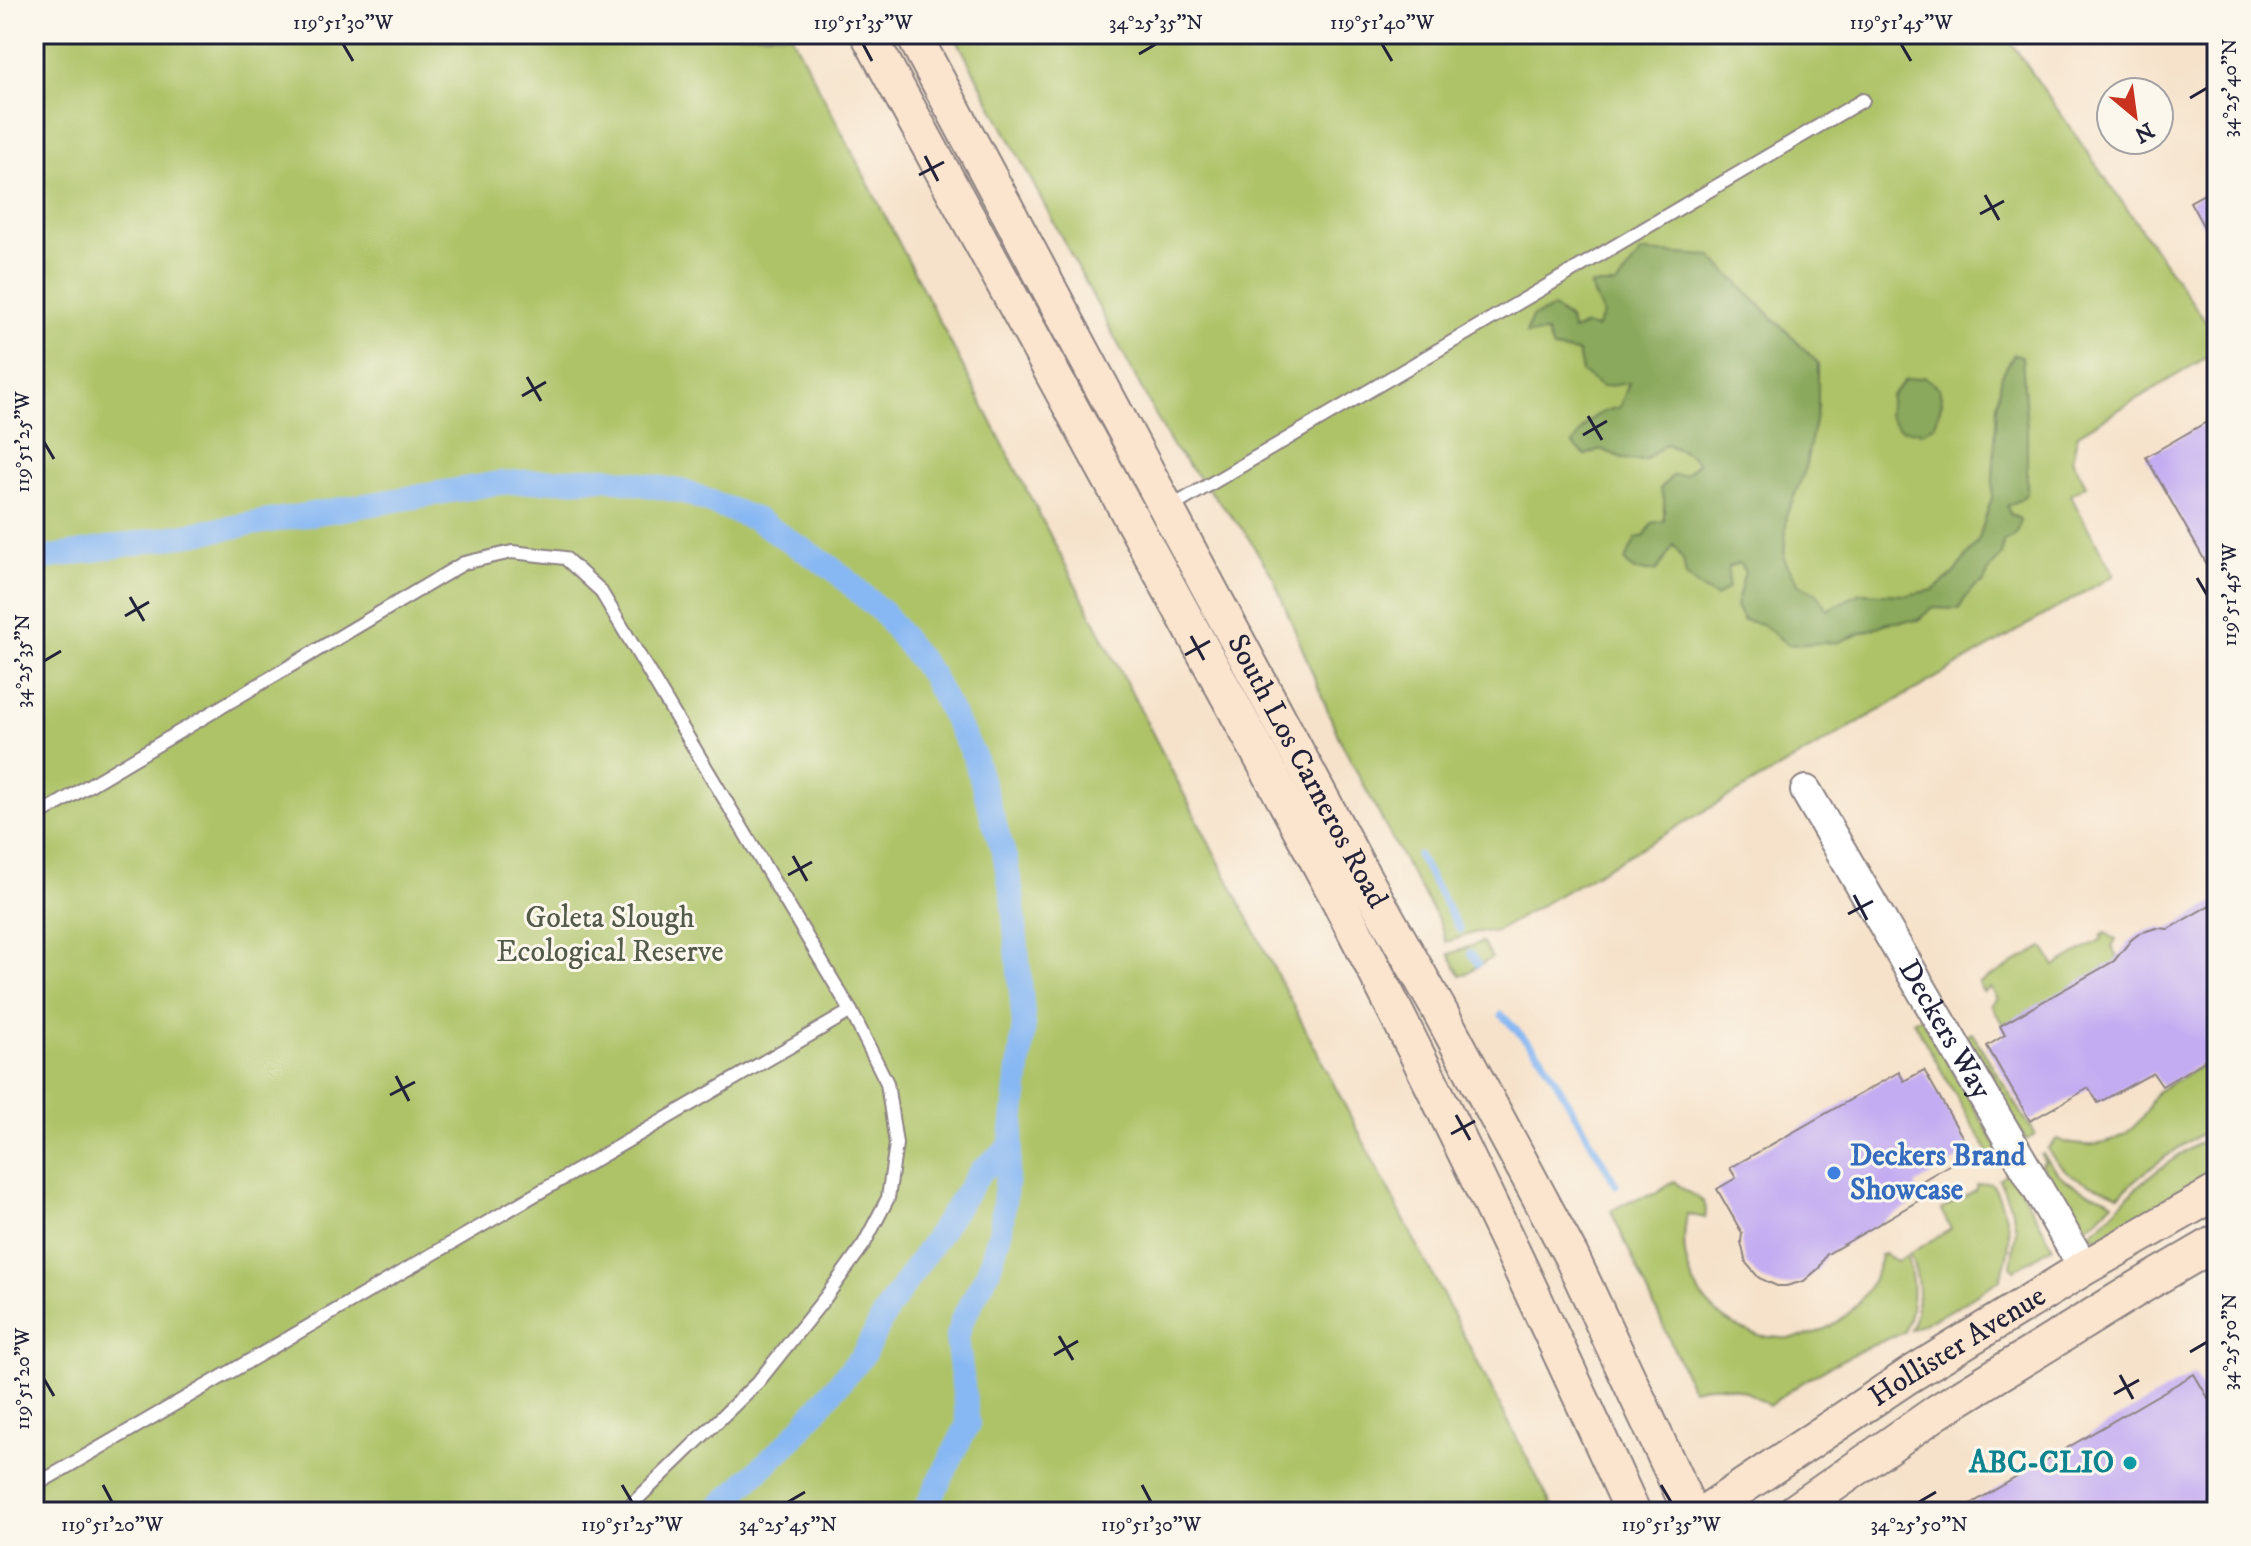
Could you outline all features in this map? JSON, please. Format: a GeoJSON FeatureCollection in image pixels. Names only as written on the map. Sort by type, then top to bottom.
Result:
{"type":"FeatureCollection","features":[{"type":"Feature","properties":{"kind":"main road","name":"South Los Carneros Road"},"geometry":{"type":"LineString","coordinates":[[868,34],[1364,947],[1529,1284],[1633,1512]]}},
{"type":"Feature","properties":{"kind":"main road","name":"South Los Carneros Road"},"geometry":{"type":"LineString","coordinates":[[913,34],[1362,874],[1571,1256],[1691,1512]]}},
{"type":"Feature","properties":{"kind":"main road","name":"Hollister Avenue"},"geometry":{"type":"LineString","coordinates":[[1705,1512],[1908,1376],[2084,1268],[2217,1192]]}},
{"type":"Feature","properties":{"kind":"main road","name":"Hollister Avenue"},"geometry":{"type":"LineString","coordinates":[[1794,1512],[1937,1412],[2217,1242]]}},
{"type":"Feature","properties":{"kind":"street","name":"Deckers Way"},"geometry":{"type":"LineString","coordinates":[[1806,791],[2084,1268]]}},
{"type":"Feature","properties":{"kind":"lane"},"geometry":{"type":"LineString","coordinates":[[1168,509],[1863,100]]}},
{"type":"Feature","properties":{"kind":"lane"},"geometry":{"type":"LineString","coordinates":[[34,818],[464,563],[512,552],[565,558],[600,590],[851,1011],[887,1083],[896,1144],[888,1198],[864,1244],[825,1298],[758,1382],[624,1512]]}},
{"type":"Feature","properties":{"kind":"lane"},"geometry":{"type":"LineString","coordinates":[[34,1486],[851,1011]]}},
{"type":"Feature","properties":{"kind":"green space","name":"Goleta Slough Ecological Reserve"},"geometry":{"type":"Polygon","coordinates":[[[34,34],[791,34],[1555,1512],[34,1512],[34,34]]]}},
{"type":"Feature","properties":{"kind":"green space"},"geometry":{"type":"Polygon","coordinates":[[[954,34],[2005,34],[2217,338],[2217,351],[2078,434],[2072,459],[2086,485],[2070,495],[2114,575],[1495,932],[1477,932],[1446,942],[1439,921],[1339,738],[1273,577],[1244,531],[1172,446],[954,34]]]}},
{"type":"Feature","properties":{"kind":"green space"},"geometry":{"type":"Polygon","coordinates":[[[1642,252],[1711,256],[1818,363],[1818,407],[1804,473],[1787,513],[1784,559],[1799,584],[1818,594],[1827,610],[1860,593],[1907,595],[1933,590],[1953,574],[1978,541],[1992,497],[1997,404],[2002,375],[2014,354],[2022,356],[2027,493],[2007,506],[2010,514],[2020,519],[2019,527],[2014,536],[2003,541],[2002,555],[1989,570],[1984,582],[1972,589],[1959,609],[1932,608],[1918,620],[1887,623],[1839,642],[1788,645],[1762,624],[1743,620],[1736,606],[1745,572],[1739,563],[1729,567],[1728,588],[1716,597],[1686,576],[1683,560],[1674,545],[1656,571],[1634,571],[1625,561],[1636,538],[1645,536],[1652,523],[1664,521],[1664,499],[1660,489],[1673,475],[1685,475],[1698,463],[1690,455],[1666,444],[1644,461],[1628,460],[1600,449],[1586,455],[1573,445],[1586,424],[1597,415],[1620,407],[1629,383],[1602,387],[1582,372],[1578,352],[1553,349],[1547,333],[1526,334],[1532,317],[1553,308],[1569,319],[1573,331],[1585,325],[1596,328],[1603,315],[1590,285],[1616,285],[1642,252]]]}},
{"type":"Feature","properties":{"kind":"green space"},"geometry":{"type":"Polygon","coordinates":[[[1925,377],[1939,388],[1942,402],[1935,425],[1923,432],[1900,429],[1888,415],[1891,396],[1905,380],[1925,377]]]}},
{"type":"Feature","properties":{"kind":"green space"},"geometry":{"type":"Polygon","coordinates":[[[2106,933],[2116,940],[2112,947],[2119,961],[2003,1025],[1991,1004],[1997,999],[1990,988],[1983,992],[1979,983],[2043,947],[2055,966],[2102,939],[2101,936],[2106,933]]]}},
{"type":"Feature","properties":{"kind":"green space"},"geometry":{"type":"Polygon","coordinates":[[[1482,942],[1492,958],[1461,976],[1449,954],[1482,942]]]}},
{"type":"Feature","properties":{"kind":"green space"},"geometry":{"type":"Polygon","coordinates":[[[1921,1017],[2001,1154],[1991,1157],[1913,1021],[1921,1017]]]}},
{"type":"Feature","properties":{"kind":"green space"},"geometry":{"type":"Polygon","coordinates":[[[1972,1033],[2035,1135],[2026,1140],[1966,1036],[1972,1033]]]}},
{"type":"Feature","properties":{"kind":"green space"},"geometry":{"type":"Polygon","coordinates":[[[2217,1057],[2217,1125],[2166,1157],[2119,1195],[2071,1174],[2047,1149],[2057,1139],[2094,1145],[2117,1138],[2137,1124],[2159,1091],[2217,1057]]]}},
{"type":"Feature","properties":{"kind":"green space"},"geometry":{"type":"Polygon","coordinates":[[[2217,1133],[2217,1174],[2111,1236],[2099,1238],[2088,1235],[2149,1177],[2217,1133]]]}},
{"type":"Feature","properties":{"kind":"green space"},"geometry":{"type":"Polygon","coordinates":[[[2043,1154],[2068,1181],[2113,1202],[2097,1219],[2080,1230],[2041,1164],[2045,1162],[2043,1154]]]}},
{"type":"Feature","properties":{"kind":"green space"},"geometry":{"type":"Polygon","coordinates":[[[2010,1170],[2053,1247],[2014,1270],[2011,1266],[2016,1230],[2013,1212],[1999,1179],[2010,1170]]]}},
{"type":"Feature","properties":{"kind":"green space"},"geometry":{"type":"Polygon","coordinates":[[[1675,1181],[1685,1191],[1702,1200],[1706,1207],[1705,1218],[1687,1214],[1686,1259],[1701,1295],[1726,1321],[1760,1335],[1796,1337],[1831,1326],[1861,1300],[1880,1255],[1885,1254],[1897,1261],[1906,1256],[1909,1266],[1913,1294],[1905,1332],[1834,1364],[1769,1406],[1732,1388],[1712,1386],[1692,1389],[1611,1211],[1629,1201],[1655,1194],[1675,1181]]]}},
{"type":"Feature","properties":{"kind":"green space"},"geometry":{"type":"Polygon","coordinates":[[[1977,1185],[1993,1185],[1999,1197],[2009,1232],[2008,1255],[1999,1280],[1953,1309],[1911,1330],[1918,1292],[1916,1272],[1909,1254],[1951,1229],[1941,1210],[1977,1190],[1977,1185]]]}},
{"type":"Feature","properties":{"kind":"building"},"geometry":{"type":"Polygon","coordinates":[[[2217,187],[2217,251],[2190,202],[2217,187]]]}},
{"type":"Feature","properties":{"kind":"building"},"geometry":{"type":"Polygon","coordinates":[[[2217,416],[2217,582],[2146,457],[2217,416]]]}},
{"type":"Feature","properties":{"kind":"building"},"geometry":{"type":"Polygon","coordinates":[[[2217,901],[2217,1054],[2162,1086],[2153,1073],[2098,1103],[2089,1088],[2030,1121],[1987,1046],[2005,1035],[2000,1026],[2114,961],[2140,933],[2156,928],[2168,929],[2217,901]]]}},
{"type":"Feature","properties":{"kind":"building","name":"Deckers Brand Showcase"},"geometry":{"type":"Polygon","coordinates":[[[1924,1070],[1971,1152],[1915,1185],[1923,1198],[1826,1255],[1819,1268],[1804,1281],[1777,1286],[1759,1278],[1746,1263],[1742,1233],[1717,1189],[1736,1178],[1730,1168],[1899,1072],[1904,1081],[1924,1070]]]}},
{"type":"Feature","properties":{"kind":"building","name":"ABC-CLIO"},"geometry":{"type":"Polygon","coordinates":[[[2194,1374],[2217,1413],[2217,1512],[1957,1512],[2194,1374]]]}},
{"type":"Feature","properties":{"kind":"waterway"},"geometry":{"type":"LineString","coordinates":[[34,560],[499,483],[606,478],[685,492],[757,520],[835,570],[884,614],[931,674],[974,756],[1005,858],[1012,894],[1024,1025],[1001,1229],[988,1272],[962,1320],[957,1338],[968,1424],[924,1512]]}},
{"type":"Feature","properties":{"kind":"waterway"},"geometry":{"type":"LineString","coordinates":[[1418,855],[1460,930]]}},
{"type":"Feature","properties":{"kind":"waterway"},"geometry":{"type":"LineString","coordinates":[[1470,953],[1478,964]]}},
{"type":"Feature","properties":{"kind":"waterway"},"geometry":{"type":"LineString","coordinates":[[1502,1015],[1542,1057],[1616,1185]]}},
{"type":"Feature","properties":{"kind":"waterway"},"geometry":{"type":"LineString","coordinates":[[714,1512],[790,1441],[863,1355],[887,1310],[981,1171],[1011,1146]]}},
{"type":"Feature","properties":{"kind":"place","name":"Deckers Brand Showcase"},"geometry":{"type":"Point","coordinates":[1834,1173]}},
{"type":"Feature","properties":{"kind":"place","name":"ABC-CLIO"},"geometry":{"type":"Point","coordinates":[2130,1463]}}]}
